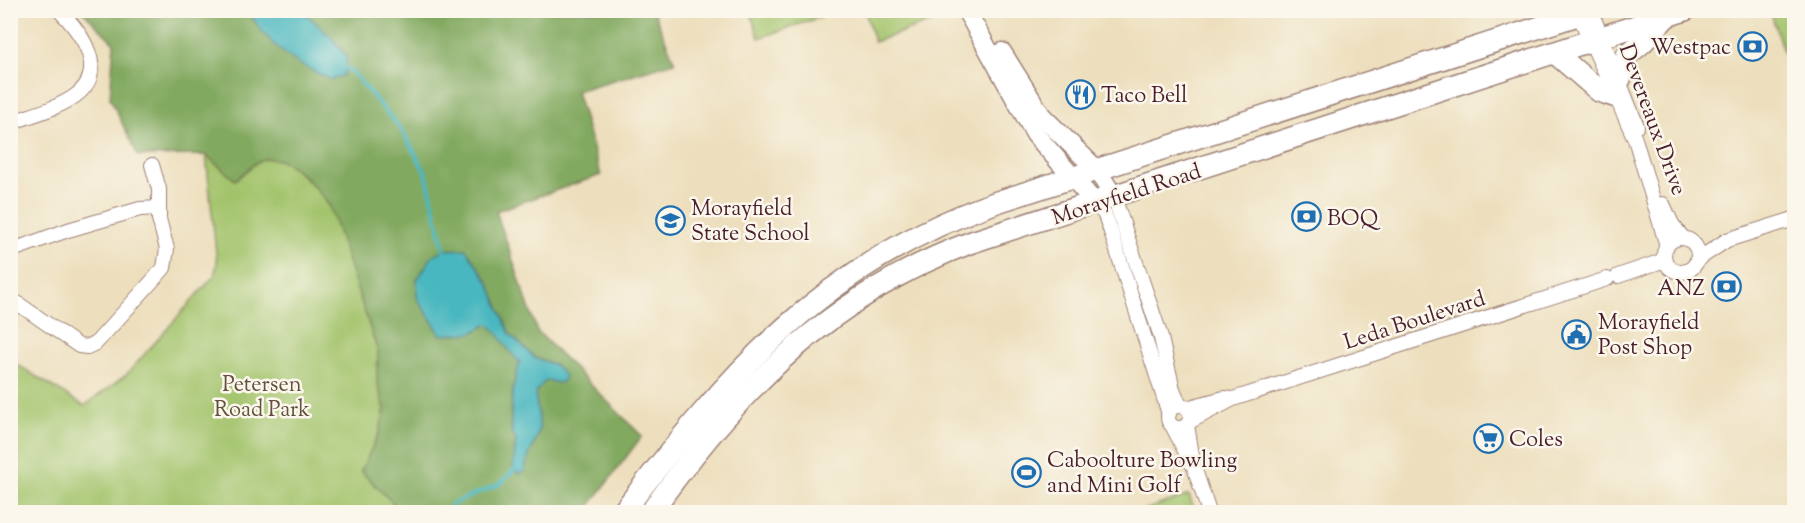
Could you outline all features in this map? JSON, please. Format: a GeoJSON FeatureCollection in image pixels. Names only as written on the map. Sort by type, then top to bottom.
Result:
{"type":"FeatureCollection","features":[{"type":"Feature","properties":{"kind":"main road"},"geometry":{"type":"LineString","coordinates":[[966,10],[1035,134],[1073,178],[1105,200]]}},
{"type":"Feature","properties":{"kind":"main road"},"geometry":{"type":"LineString","coordinates":[[978,10],[1042,116],[1096,170],[1105,200]]}},
{"type":"Feature","properties":{"kind":"main road","name":"Morayfield Road"},"geometry":{"type":"LineString","coordinates":[[651,513],[688,463],[746,395],[805,338],[855,299],[930,258],[1685,10]]}},
{"type":"Feature","properties":{"kind":"main road","name":"Morayfield Road"},"geometry":{"type":"LineString","coordinates":[[622,513],[672,449],[751,358],[833,285],[887,250],[970,211],[1587,12]]}},
{"type":"Feature","properties":{"kind":"main road"},"geometry":{"type":"LineString","coordinates":[[1555,52],[1599,90],[1617,87],[1627,55],[1643,42],[1665,17]]}},
{"type":"Feature","properties":{"kind":"street"},"geometry":{"type":"LineString","coordinates":[[10,123],[67,101],[87,84],[92,65],[90,54],[76,28],[58,10]]}},
{"type":"Feature","properties":{"kind":"street","name":"Devereaux Drive"},"geometry":{"type":"LineString","coordinates":[[1587,12],[1595,40],[1617,87],[1668,216],[1688,241]]}},
{"type":"Feature","properties":{"kind":"street","name":"Devereaux Drive"},"geometry":{"type":"LineString","coordinates":[[1617,87],[1635,139],[1666,246]]}},
{"type":"Feature","properties":{"kind":"street"},"geometry":{"type":"LineString","coordinates":[[10,298],[79,346],[92,346],[164,268],[167,249],[160,224],[161,196],[152,165]]}},
{"type":"Feature","properties":{"kind":"street"},"geometry":{"type":"LineString","coordinates":[[1105,200],[1160,334],[1194,467],[1209,513]]}},
{"type":"Feature","properties":{"kind":"street"},"geometry":{"type":"LineString","coordinates":[[1105,200],[1104,215],[1181,417]]}},
{"type":"Feature","properties":{"kind":"street"},"geometry":{"type":"LineString","coordinates":[[10,251],[68,230],[140,209],[159,208]]}},
{"type":"Feature","properties":{"kind":"street"},"geometry":{"type":"LineString","coordinates":[[1727,240],[1674,239],[1666,246],[1665,260],[1671,269],[1682,272],[1691,268],[1697,260],[1727,240],[1794,219]]}},
{"type":"Feature","properties":{"kind":"street"},"geometry":{"type":"LineString","coordinates":[[1688,241],[1697,260]]}},
{"type":"Feature","properties":{"kind":"street","name":"Leda Boulevard"},"geometry":{"type":"LineString","coordinates":[[1181,417],[1224,398],[1233,399],[1665,260]]}},
{"type":"Feature","properties":{"kind":"green space"},"geometry":{"type":"Polygon","coordinates":[[[82,11],[653,11],[675,62],[576,91],[601,175],[496,211],[537,331],[642,436],[585,512],[396,512],[396,506],[361,471],[379,433],[385,409],[377,381],[378,352],[330,207],[300,173],[281,161],[261,160],[235,180],[206,155],[138,156],[110,98],[114,43],[82,11]]]}},
{"type":"Feature","properties":{"kind":"green space"},"geometry":{"type":"Polygon","coordinates":[[[750,11],[819,11],[821,17],[759,38],[750,11]]]}},
{"type":"Feature","properties":{"kind":"green space"},"geometry":{"type":"Polygon","coordinates":[[[865,11],[934,11],[937,20],[874,42],[865,11]]]}},
{"type":"Feature","properties":{"kind":"green space"},"geometry":{"type":"Polygon","coordinates":[[[1770,11],[1794,11],[1794,85],[1770,11]]]}},
{"type":"Feature","properties":{"kind":"green space","name":"Petersen Road Park"},"geometry":{"type":"Polygon","coordinates":[[[206,155],[235,180],[261,160],[281,161],[300,173],[330,207],[378,352],[377,381],[385,409],[379,433],[361,471],[396,506],[396,512],[11,512],[10,360],[84,406],[126,375],[214,276],[217,263],[206,155]]]}},
{"type":"Feature","properties":{"kind":"green space"},"geometry":{"type":"Polygon","coordinates":[[[1189,495],[1195,512],[1138,512],[1189,495]]]}},
{"type":"Feature","properties":{"kind":"water"},"geometry":{"type":"Polygon","coordinates":[[[249,11],[303,11],[332,38],[347,57],[344,75],[332,80],[295,61],[264,34],[249,11]]]}},
{"type":"Feature","properties":{"kind":"water"},"geometry":{"type":"Polygon","coordinates":[[[466,249],[489,283],[510,334],[535,358],[555,365],[565,376],[563,381],[558,383],[546,380],[536,392],[539,430],[525,471],[519,474],[513,468],[516,439],[512,435],[511,416],[513,389],[520,362],[488,324],[472,333],[441,335],[417,298],[417,280],[433,255],[444,250],[466,249]]]}},
{"type":"Feature","properties":{"kind":"waterway"},"geometry":{"type":"LineString","coordinates":[[344,67],[352,72],[401,129],[426,173],[445,253]]}},
{"type":"Feature","properties":{"kind":"waterway"},"geometry":{"type":"LineString","coordinates":[[443,512],[454,503],[500,484],[516,468]]}},
{"type":"Feature","properties":{"kind":"place","name":"Westpac"},"geometry":{"type":"Point","coordinates":[1752,46]}},
{"type":"Feature","properties":{"kind":"place","name":"Taco Bell"},"geometry":{"type":"Point","coordinates":[1080,94]}},
{"type":"Feature","properties":{"kind":"place","name":"BOQ"},"geometry":{"type":"Point","coordinates":[1306,217]}},
{"type":"Feature","properties":{"kind":"place","name":"Morayfield State School"},"geometry":{"type":"Point","coordinates":[670,220]}},
{"type":"Feature","properties":{"kind":"place","name":"ANZ"},"geometry":{"type":"Point","coordinates":[1726,287]}},
{"type":"Feature","properties":{"kind":"place","name":"Morayfield Post Shop"},"geometry":{"type":"Point","coordinates":[1577,334]}},
{"type":"Feature","properties":{"kind":"place","name":"Coles"},"geometry":{"type":"Point","coordinates":[1488,438]}},
{"type":"Feature","properties":{"kind":"place","name":"Caboolture Bowling and Mini Golf"},"geometry":{"type":"Point","coordinates":[1026,472]}}]}
